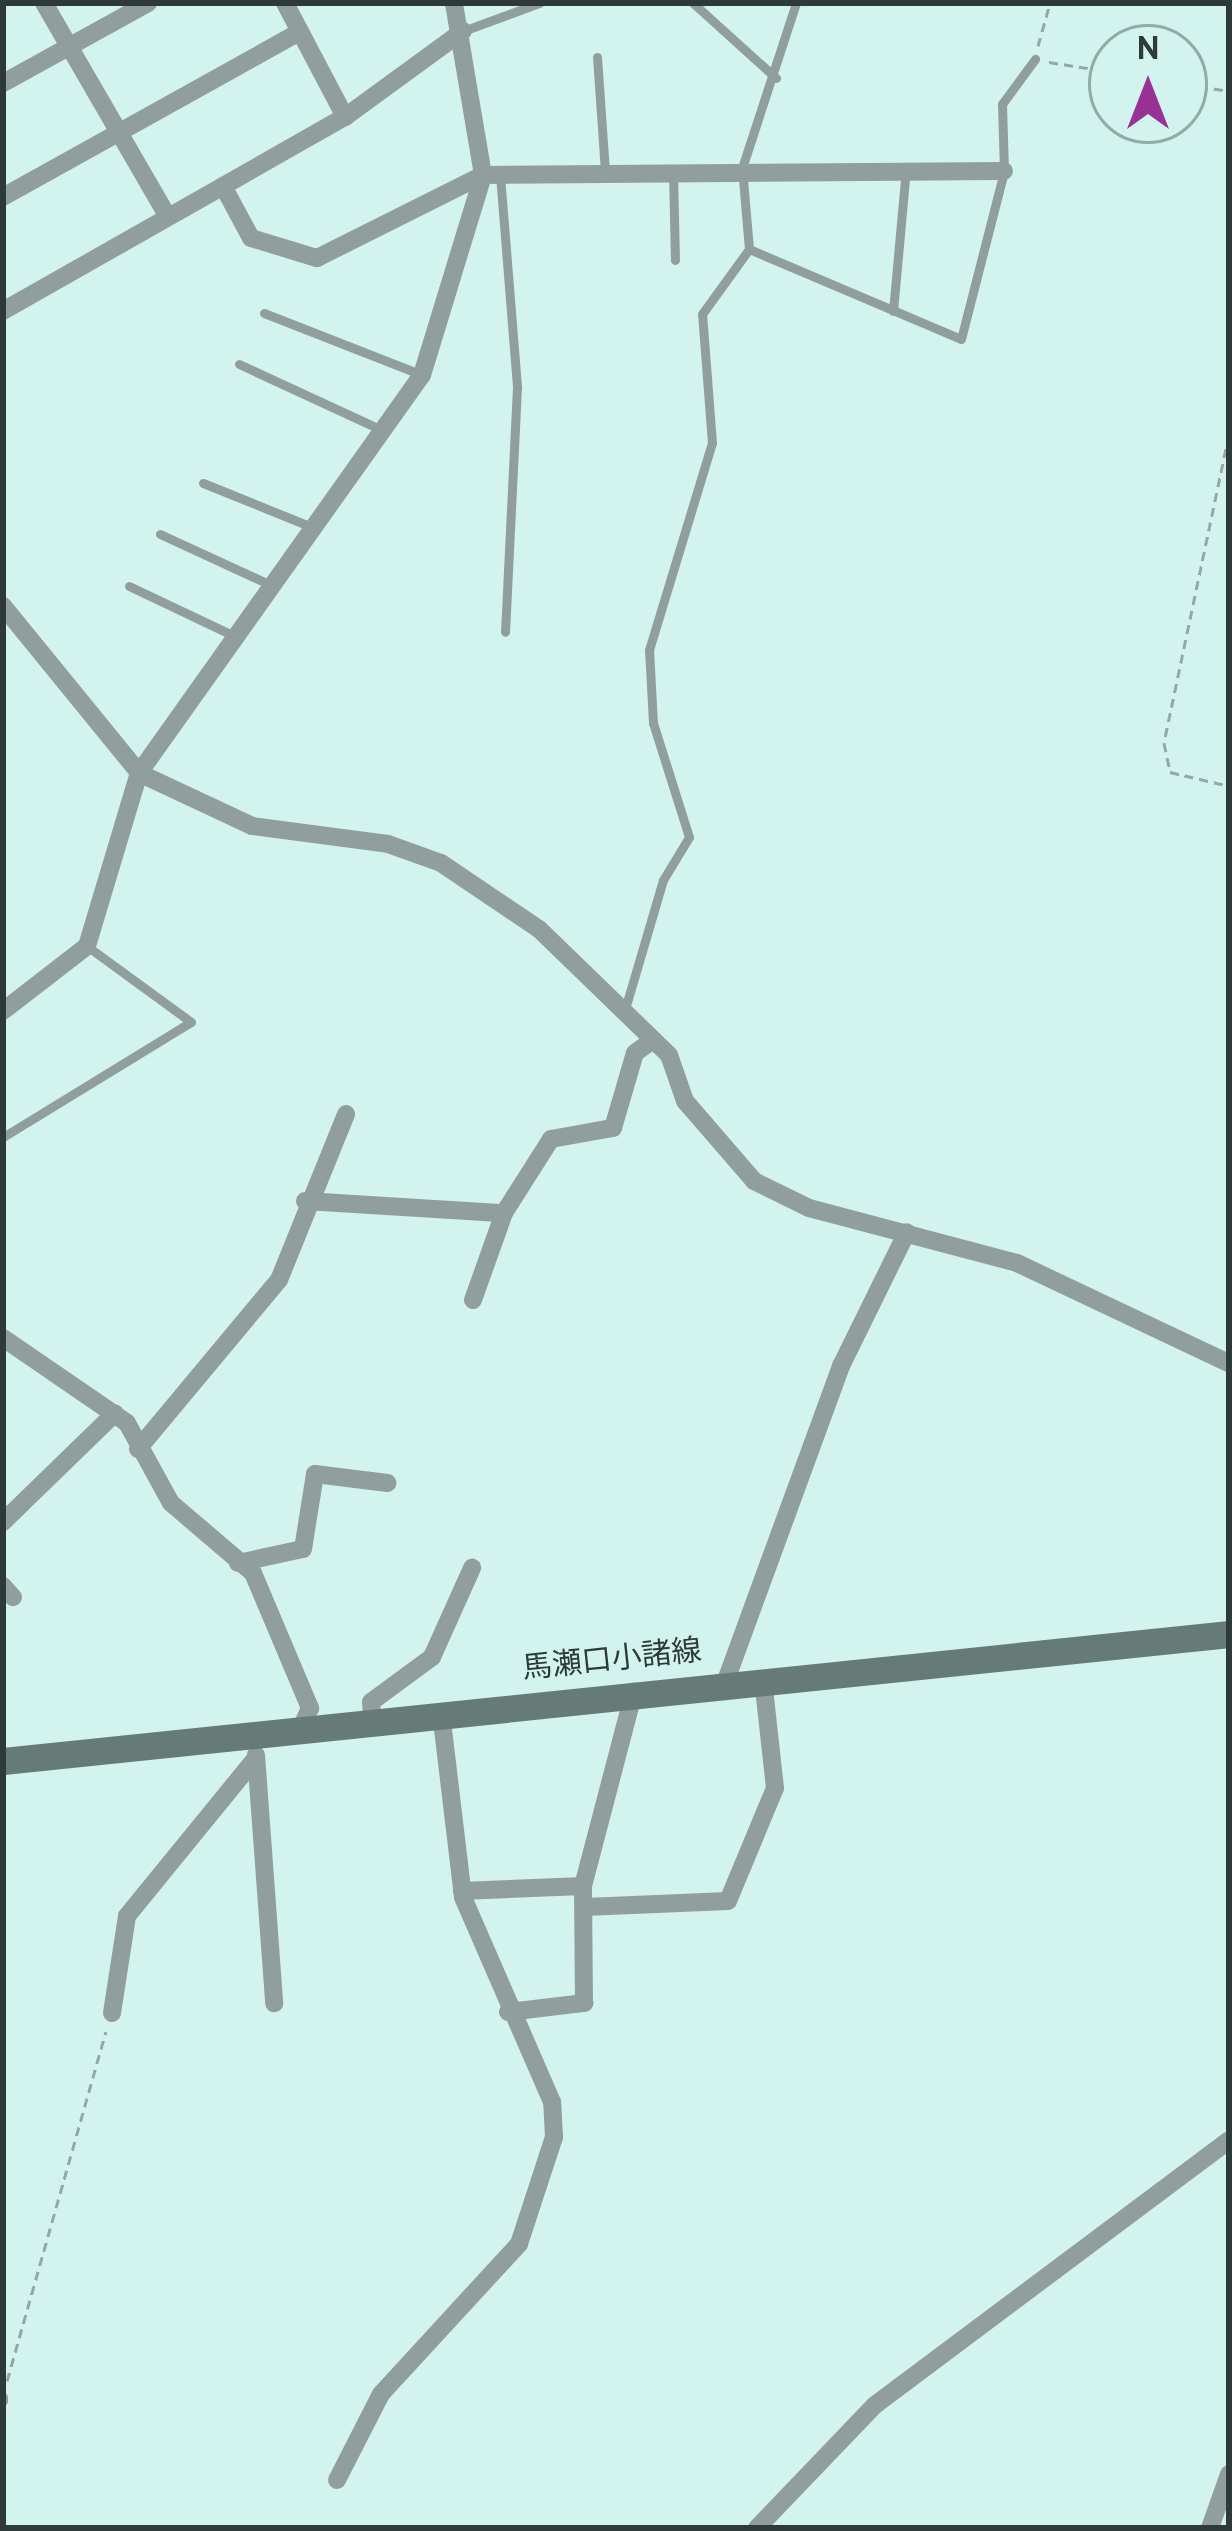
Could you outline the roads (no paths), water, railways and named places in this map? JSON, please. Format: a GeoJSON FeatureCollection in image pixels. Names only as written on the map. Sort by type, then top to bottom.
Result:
{"type":"FeatureCollection","features":[{"type":"Feature","properties":{"kind":"main road","name":"馬瀬口小諸線"},"geometry":{"type":"LineString","coordinates":[[3,1761],[255,1745],[302,1726],[1229,1634]]}},
{"type":"Feature","properties":{"kind":"street"},"geometry":{"type":"LineString","coordinates":[[44,3],[168,217]]}},
{"type":"Feature","properties":{"kind":"street"},"geometry":{"type":"LineString","coordinates":[[3,83],[148,3]]}},
{"type":"Feature","properties":{"kind":"street"},"geometry":{"type":"LineString","coordinates":[[285,3],[345,117]]}},
{"type":"Feature","properties":{"kind":"street"},"geometry":{"type":"LineString","coordinates":[[3,1011],[87,946],[139,773],[232,635],[387,433],[422,375],[491,175],[454,3]]}},
{"type":"Feature","properties":{"kind":"street"},"geometry":{"type":"LineString","coordinates":[[3,311],[345,117],[463,31]]}},
{"type":"Feature","properties":{"kind":"street"},"geometry":{"type":"LineString","coordinates":[[3,197],[300,32]]}},
{"type":"Feature","properties":{"kind":"street"},"geometry":{"type":"LineString","coordinates":[[223,186],[251,238],[317,257],[491,175],[672,168],[1004,171]]}},
{"type":"Feature","properties":{"kind":"street"},"geometry":{"type":"LineString","coordinates":[[3,606],[139,773],[252,826],[388,844],[441,863],[538,929],[653,1040],[698,1120],[754,1181],[1017,1263],[1229,1363]]}},
{"type":"Feature","properties":{"kind":"street"},"geometry":{"type":"LineString","coordinates":[[473,1300],[504,1213],[551,1139],[613,1128],[635,1053],[653,1040]]}},
{"type":"Feature","properties":{"kind":"street"},"geometry":{"type":"LineString","coordinates":[[138,1448],[280,1280],[305,1201],[346,1114]]}},
{"type":"Feature","properties":{"kind":"street"},"geometry":{"type":"LineString","coordinates":[[305,1201],[504,1213]]}},
{"type":"Feature","properties":{"kind":"street"},"geometry":{"type":"LineString","coordinates":[[725,1683],[841,1366],[907,1232]]}},
{"type":"Feature","properties":{"kind":"street"},"geometry":{"type":"LineString","coordinates":[[3,1338],[116,1413],[171,1503],[238,1563],[285,1637],[310,1708],[302,1726]]}},
{"type":"Feature","properties":{"kind":"street"},"geometry":{"type":"LineString","coordinates":[[3,1522],[116,1413]]}},
{"type":"Feature","properties":{"kind":"street"},"geometry":{"type":"LineString","coordinates":[[238,1563],[303,1549],[315,1474],[387,1483]]}},
{"type":"Feature","properties":{"kind":"street"},"geometry":{"type":"LineString","coordinates":[[372,1719],[370,1702],[432,1657],[472,1568]]}},
{"type":"Feature","properties":{"kind":"street"},"geometry":{"type":"LineString","coordinates":[[585,1907],[728,1901],[775,1788],[763,1679]]}},
{"type":"Feature","properties":{"kind":"street"},"geometry":{"type":"LineString","coordinates":[[508,2012],[584,2003],[583,1886],[634,1692]]}},
{"type":"Feature","properties":{"kind":"street"},"geometry":{"type":"LineString","coordinates":[[337,2480],[381,2394],[519,2244],[554,2137],[552,2102],[508,2012],[461,1891],[441,1712]]}},
{"type":"Feature","properties":{"kind":"street"},"geometry":{"type":"LineString","coordinates":[[255,1745],[274,2003]]}},
{"type":"Feature","properties":{"kind":"street"},"geometry":{"type":"LineString","coordinates":[[112,2013],[128,1916],[255,1745]]}},
{"type":"Feature","properties":{"kind":"street"},"geometry":{"type":"LineString","coordinates":[[461,1891],[583,1886]]}},
{"type":"Feature","properties":{"kind":"street"},"geometry":{"type":"LineString","coordinates":[[757,2528],[875,2405],[1229,2140]]}},
{"type":"Feature","properties":{"kind":"street"},"geometry":{"type":"LineString","coordinates":[[1210,2528],[1229,2474]]}},
{"type":"Feature","properties":{"kind":"lane"},"geometry":{"type":"LineString","coordinates":[[463,31],[539,3]]}},
{"type":"Feature","properties":{"kind":"lane"},"geometry":{"type":"LineString","coordinates":[[693,3],[776,78]]}},
{"type":"Feature","properties":{"kind":"lane"},"geometry":{"type":"LineString","coordinates":[[625,1009],[663,880],[689,837],[652,724],[649,650],[712,443],[702,314],[749,250],[742,168],[776,78],[796,3]]}},
{"type":"Feature","properties":{"kind":"lane"},"geometry":{"type":"LineString","coordinates":[[597,57],[605,171]]}},
{"type":"Feature","properties":{"kind":"lane"},"geometry":{"type":"LineString","coordinates":[[749,250],[962,339],[1004,171],[1002,104],[1035,59]]}},
{"type":"Feature","properties":{"kind":"lane"},"geometry":{"type":"LineString","coordinates":[[672,168],[674,260]]}},
{"type":"Feature","properties":{"kind":"lane"},"geometry":{"type":"LineString","coordinates":[[893,311],[905,169]]}},
{"type":"Feature","properties":{"kind":"lane"},"geometry":{"type":"LineString","coordinates":[[491,175],[517,387],[505,632]]}},
{"type":"Feature","properties":{"kind":"lane"},"geometry":{"type":"LineString","coordinates":[[264,313],[422,375]]}},
{"type":"Feature","properties":{"kind":"lane"},"geometry":{"type":"LineString","coordinates":[[238,364],[387,433]]}},
{"type":"Feature","properties":{"kind":"lane"},"geometry":{"type":"LineString","coordinates":[[203,483],[317,530]]}},
{"type":"Feature","properties":{"kind":"lane"},"geometry":{"type":"LineString","coordinates":[[160,534],[271,585]]}},
{"type":"Feature","properties":{"kind":"lane"},"geometry":{"type":"LineString","coordinates":[[129,586],[232,635]]}},
{"type":"Feature","properties":{"kind":"lane"},"geometry":{"type":"LineString","coordinates":[[3,1137],[191,1022],[87,946]]}},
{"type":"Feature","properties":{"kind":"waterway"},"geometry":{"type":"LineString","coordinates":[[1229,1908],[1229,1936]]}}]}
